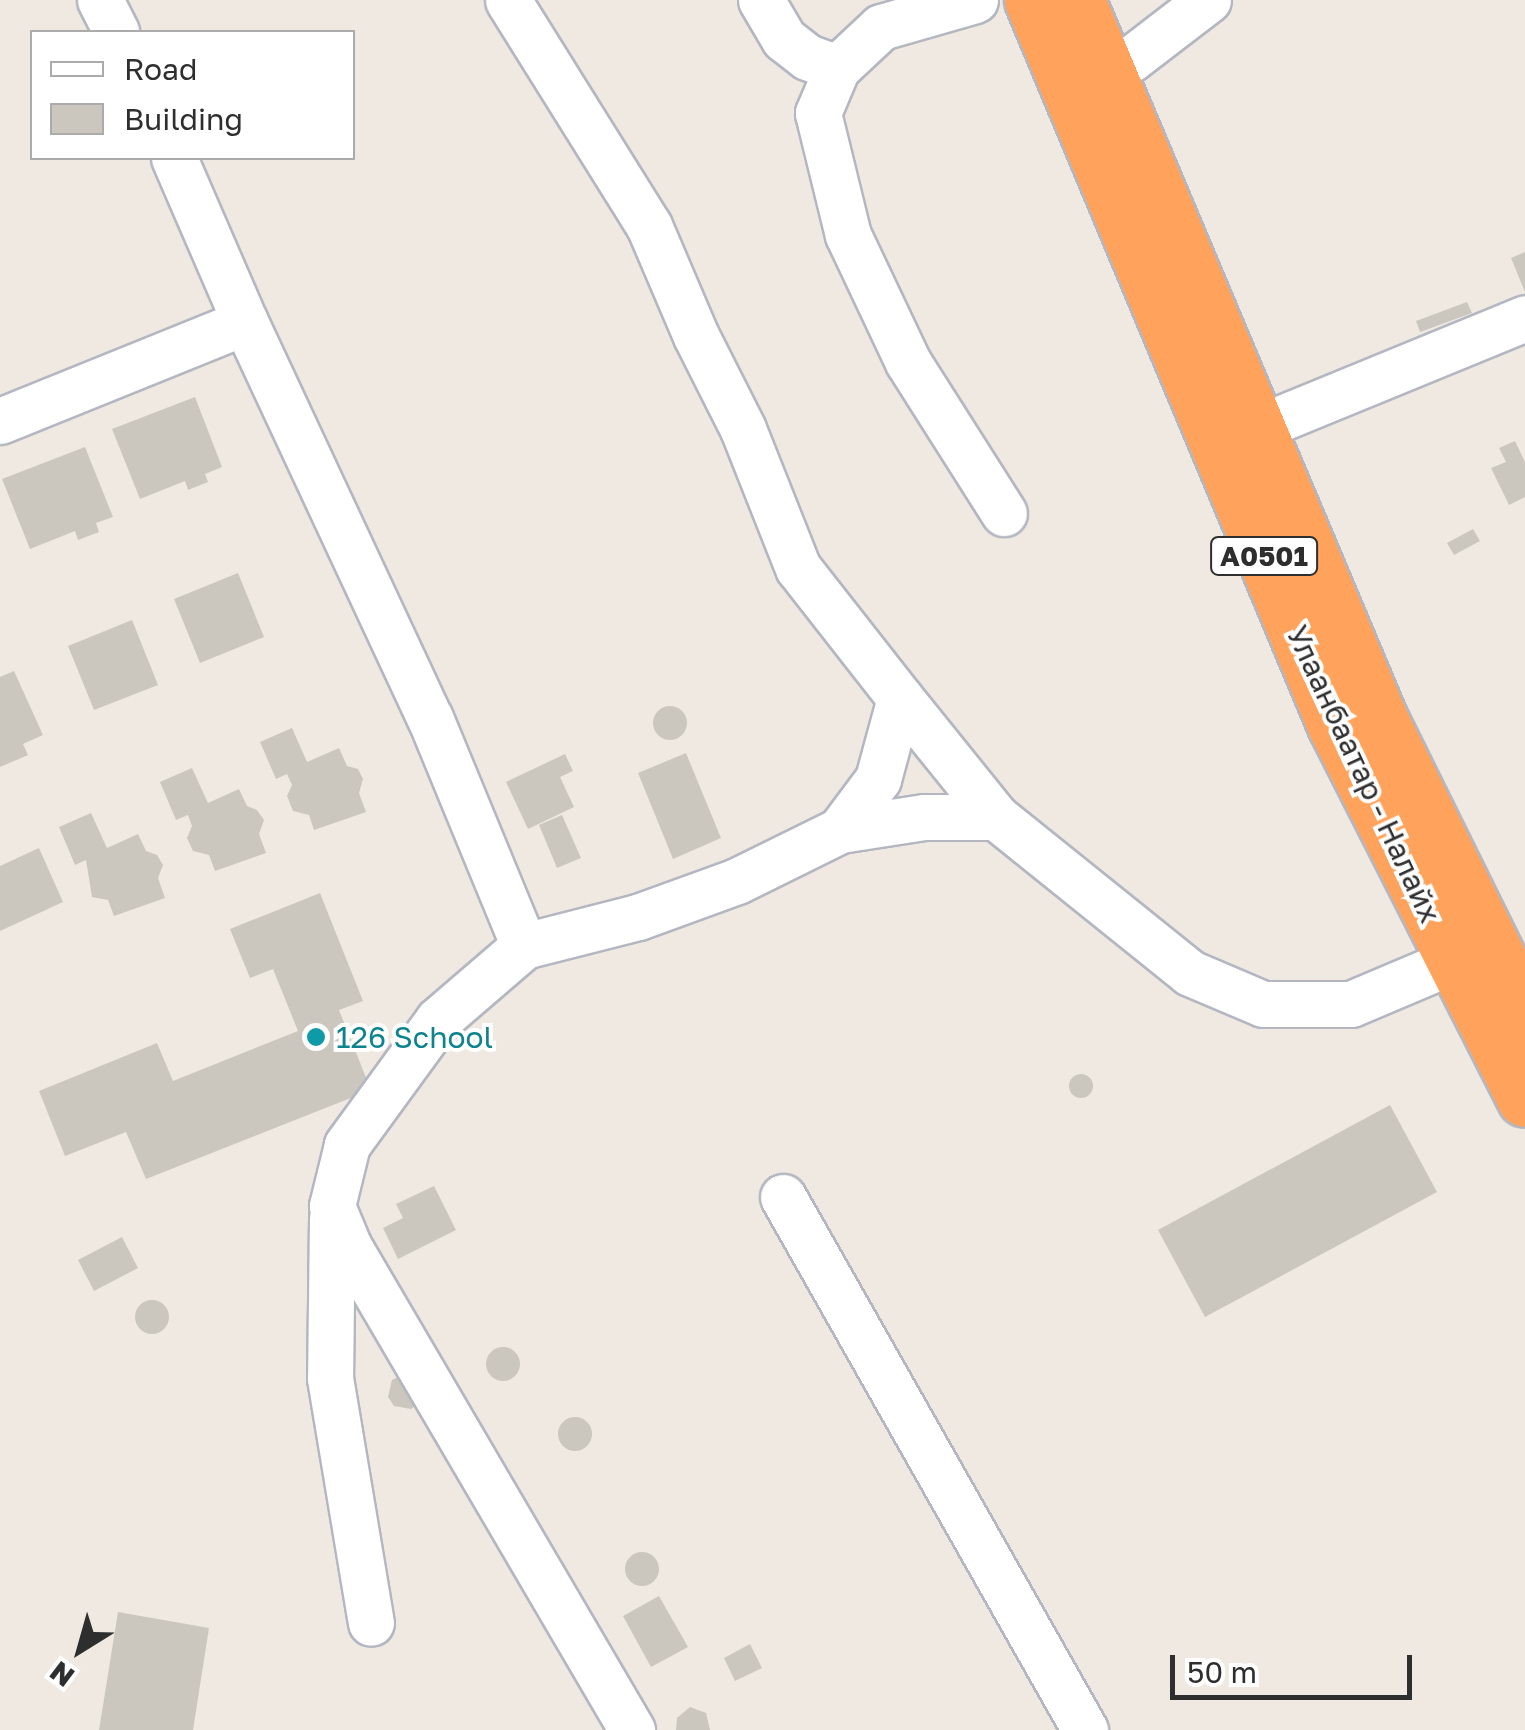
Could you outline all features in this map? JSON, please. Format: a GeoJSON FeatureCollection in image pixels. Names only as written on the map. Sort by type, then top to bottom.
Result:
{"type":"FeatureCollection","features":[{"type":"Feature","properties":{"kind":"highway","name":"Улаанбаатар - Налайх"},"geometry":{"type":"LineString","coordinates":[[1032,0],[1334,725],[1525,1099]]}},
{"type":"Feature","properties":{"kind":"highway","name":"Улаанбаатар - Налайх"},"geometry":{"type":"LineString","coordinates":[[1077,0],[1254,429],[1379,718],[1525,1012]]}},
{"type":"Feature","properties":{"kind":"street"},"geometry":{"type":"LineString","coordinates":[[100,0],[115,30]]}},
{"type":"Feature","properties":{"kind":"street"},"geometry":{"type":"LineString","coordinates":[[508,0],[649,226],[696,336],[743,429],[798,568],[996,817],[1190,972],[1263,1004],[1351,1004],[1453,961]]}},
{"type":"Feature","properties":{"kind":"street"},"geometry":{"type":"LineString","coordinates":[[761,0],[784,38],[806,58],[838,68]]}},
{"type":"Feature","properties":{"kind":"street"},"geometry":{"type":"LineString","coordinates":[[975,0],[881,27],[838,68],[818,114],[848,235],[908,362],[1004,513]]}},
{"type":"Feature","properties":{"kind":"street"},"geometry":{"type":"LineString","coordinates":[[1104,70],[1131,59],[1208,0]]}},
{"type":"Feature","properties":{"kind":"street"},"geometry":{"type":"LineString","coordinates":[[175,160],[245,322],[430,718],[524,946]]}},
{"type":"Feature","properties":{"kind":"street"},"geometry":{"type":"LineString","coordinates":[[1254,429],[1525,318]]}},
{"type":"Feature","properties":{"kind":"street"},"geometry":{"type":"LineString","coordinates":[[0,422],[245,322]]}},
{"type":"Feature","properties":{"kind":"street"},"geometry":{"type":"LineString","coordinates":[[840,830],[878,779],[900,698]]}},
{"type":"Feature","properties":{"kind":"street"},"geometry":{"type":"LineString","coordinates":[[371,1623],[330,1378],[332,1206],[347,1146],[438,1020],[524,946],[638,917],[737,881],[840,830],[924,818],[996,817]]}},
{"type":"Feature","properties":{"kind":"street"},"geometry":{"type":"LineString","coordinates":[[784,1198],[1085,1730]]}},
{"type":"Feature","properties":{"kind":"street"},"geometry":{"type":"LineString","coordinates":[[332,1206],[349,1247],[632,1730]]}},
{"type":"Feature","properties":{"kind":"building"},"geometry":{"type":"Polygon","coordinates":[[[1525,252],[1525,292],[1511,258],[1525,252]]]}},
{"type":"Feature","properties":{"kind":"building"},"geometry":{"type":"Polygon","coordinates":[[[1467,302],[1472,313],[1420,332],[1416,321],[1467,302]]]}},
{"type":"Feature","properties":{"kind":"building"},"geometry":{"type":"Polygon","coordinates":[[[195,397],[222,467],[205,474],[208,482],[188,490],[185,481],[140,499],[112,429],[195,397]]]}},
{"type":"Feature","properties":{"kind":"building"},"geometry":{"type":"Polygon","coordinates":[[[1515,441],[1525,462],[1525,497],[1509,505],[1491,468],[1506,462],[1499,448],[1515,441]]]}},
{"type":"Feature","properties":{"kind":"building"},"geometry":{"type":"Polygon","coordinates":[[[85,447],[113,517],[96,523],[99,532],[78,540],[75,531],[30,549],[2,479],[85,447]]]}},
{"type":"Feature","properties":{"kind":"building"},"geometry":{"type":"Polygon","coordinates":[[[1473,529],[1480,541],[1454,555],[1447,543],[1473,529]]]}},
{"type":"Feature","properties":{"kind":"building"},"geometry":{"type":"Polygon","coordinates":[[[238,573],[264,637],[200,663],[174,599],[238,573]]]}},
{"type":"Feature","properties":{"kind":"building"},"geometry":{"type":"Polygon","coordinates":[[[132,620],[158,685],[94,710],[68,646],[132,620]]]}},
{"type":"Feature","properties":{"kind":"building"},"geometry":{"type":"Polygon","coordinates":[[[14,671],[43,735],[23,744],[28,755],[0,767],[0,677],[14,671]]]}},
{"type":"Feature","properties":{"kind":"building"},"geometry":{"type":"Polygon","coordinates":[[[670,706],[682,711],[687,723],[682,735],[670,740],[658,735],[653,723],[658,711],[670,706]]]}},
{"type":"Feature","properties":{"kind":"building"},"geometry":{"type":"Polygon","coordinates":[[[292,728],[307,762],[339,748],[347,766],[358,769],[363,779],[359,793],[366,812],[314,830],[309,815],[293,811],[287,796],[292,785],[287,774],[276,779],[260,742],[292,728]]]}},
{"type":"Feature","properties":{"kind":"building"},"geometry":{"type":"Polygon","coordinates":[[[686,753],[721,838],[673,859],[638,773],[686,753]]]}},
{"type":"Feature","properties":{"kind":"building"},"geometry":{"type":"Polygon","coordinates":[[[565,754],[573,771],[560,777],[574,807],[528,829],[506,782],[565,754]]]}},
{"type":"Feature","properties":{"kind":"building"},"geometry":{"type":"Polygon","coordinates":[[[192,768],[208,803],[239,789],[247,806],[257,810],[264,820],[259,834],[266,853],[215,871],[209,855],[193,851],[187,838],[192,826],[188,815],[176,820],[160,782],[192,768]]]}},
{"type":"Feature","properties":{"kind":"building"},"geometry":{"type":"Polygon","coordinates":[[[91,813],[107,848],[138,834],[146,851],[157,855],[163,865],[158,878],[165,898],[114,916],[108,900],[92,897],[86,860],[75,865],[59,827],[91,813]]]}},
{"type":"Feature","properties":{"kind":"building"},"geometry":{"type":"Polygon","coordinates":[[[562,815],[581,858],[557,868],[539,825],[562,815]]]}},
{"type":"Feature","properties":{"kind":"building"},"geometry":{"type":"Polygon","coordinates":[[[39,848],[63,902],[0,931],[0,866],[39,848]]]}},
{"type":"Feature","properties":{"kind":"building","name":"126 School"},"geometry":{"type":"Polygon","coordinates":[[[320,893],[363,1001],[339,1010],[371,1090],[146,1179],[126,1132],[65,1156],[39,1091],[157,1043],[173,1081],[298,1031],[273,969],[250,978],[230,929],[320,893]]]}},
{"type":"Feature","properties":{"kind":"building"},"geometry":{"type":"Polygon","coordinates":[[[1081,1074],[1090,1077],[1090,1095],[1081,1098],[1072,1095],[1069,1086],[1072,1077],[1081,1074]]]}},
{"type":"Feature","properties":{"kind":"building"},"geometry":{"type":"Polygon","coordinates":[[[1390,1105],[1437,1192],[1205,1317],[1158,1230],[1390,1105]]]}},
{"type":"Feature","properties":{"kind":"building"},"geometry":{"type":"Polygon","coordinates":[[[434,1186],[456,1230],[398,1259],[383,1228],[403,1218],[396,1204],[434,1186]]]}},
{"type":"Feature","properties":{"kind":"building"},"geometry":{"type":"Polygon","coordinates":[[[122,1237],[138,1268],[94,1291],[78,1260],[122,1237]]]}},
{"type":"Feature","properties":{"kind":"building"},"geometry":{"type":"Polygon","coordinates":[[[152,1300],[164,1305],[169,1317],[164,1329],[152,1334],[140,1329],[135,1317],[140,1305],[152,1300]]]}},
{"type":"Feature","properties":{"kind":"building"},"geometry":{"type":"Polygon","coordinates":[[[503,1347],[515,1352],[520,1364],[515,1376],[503,1381],[491,1376],[486,1364],[491,1352],[503,1347]]]}},
{"type":"Feature","properties":{"kind":"building"},"geometry":{"type":"Polygon","coordinates":[[[402,1375],[420,1402],[411,1409],[394,1406],[388,1397],[392,1380],[402,1375]]]}},
{"type":"Feature","properties":{"kind":"building"},"geometry":{"type":"Polygon","coordinates":[[[575,1417],[587,1422],[592,1434],[587,1446],[575,1451],[563,1446],[558,1434],[563,1422],[575,1417]]]}},
{"type":"Feature","properties":{"kind":"building"},"geometry":{"type":"Polygon","coordinates":[[[642,1552],[654,1557],[659,1569],[654,1581],[642,1586],[630,1581],[625,1569],[630,1557],[642,1552]]]}},
{"type":"Feature","properties":{"kind":"building"},"geometry":{"type":"Polygon","coordinates":[[[659,1596],[688,1647],[651,1667],[623,1616],[659,1596]]]}},
{"type":"Feature","properties":{"kind":"building"},"geometry":{"type":"Polygon","coordinates":[[[118,1612],[209,1628],[193,1730],[99,1730],[118,1612]]]}},
{"type":"Feature","properties":{"kind":"building"},"geometry":{"type":"Polygon","coordinates":[[[750,1644],[762,1668],[735,1681],[724,1658],[750,1644]]]}},
{"type":"Feature","properties":{"kind":"building"},"geometry":{"type":"Polygon","coordinates":[[[690,1707],[706,1713],[710,1730],[676,1730],[677,1718],[690,1707]]]}},
{"type":"Feature","properties":{"kind":"place","name":"126 School"},"geometry":{"type":"Point","coordinates":[316,1037]}}]}
